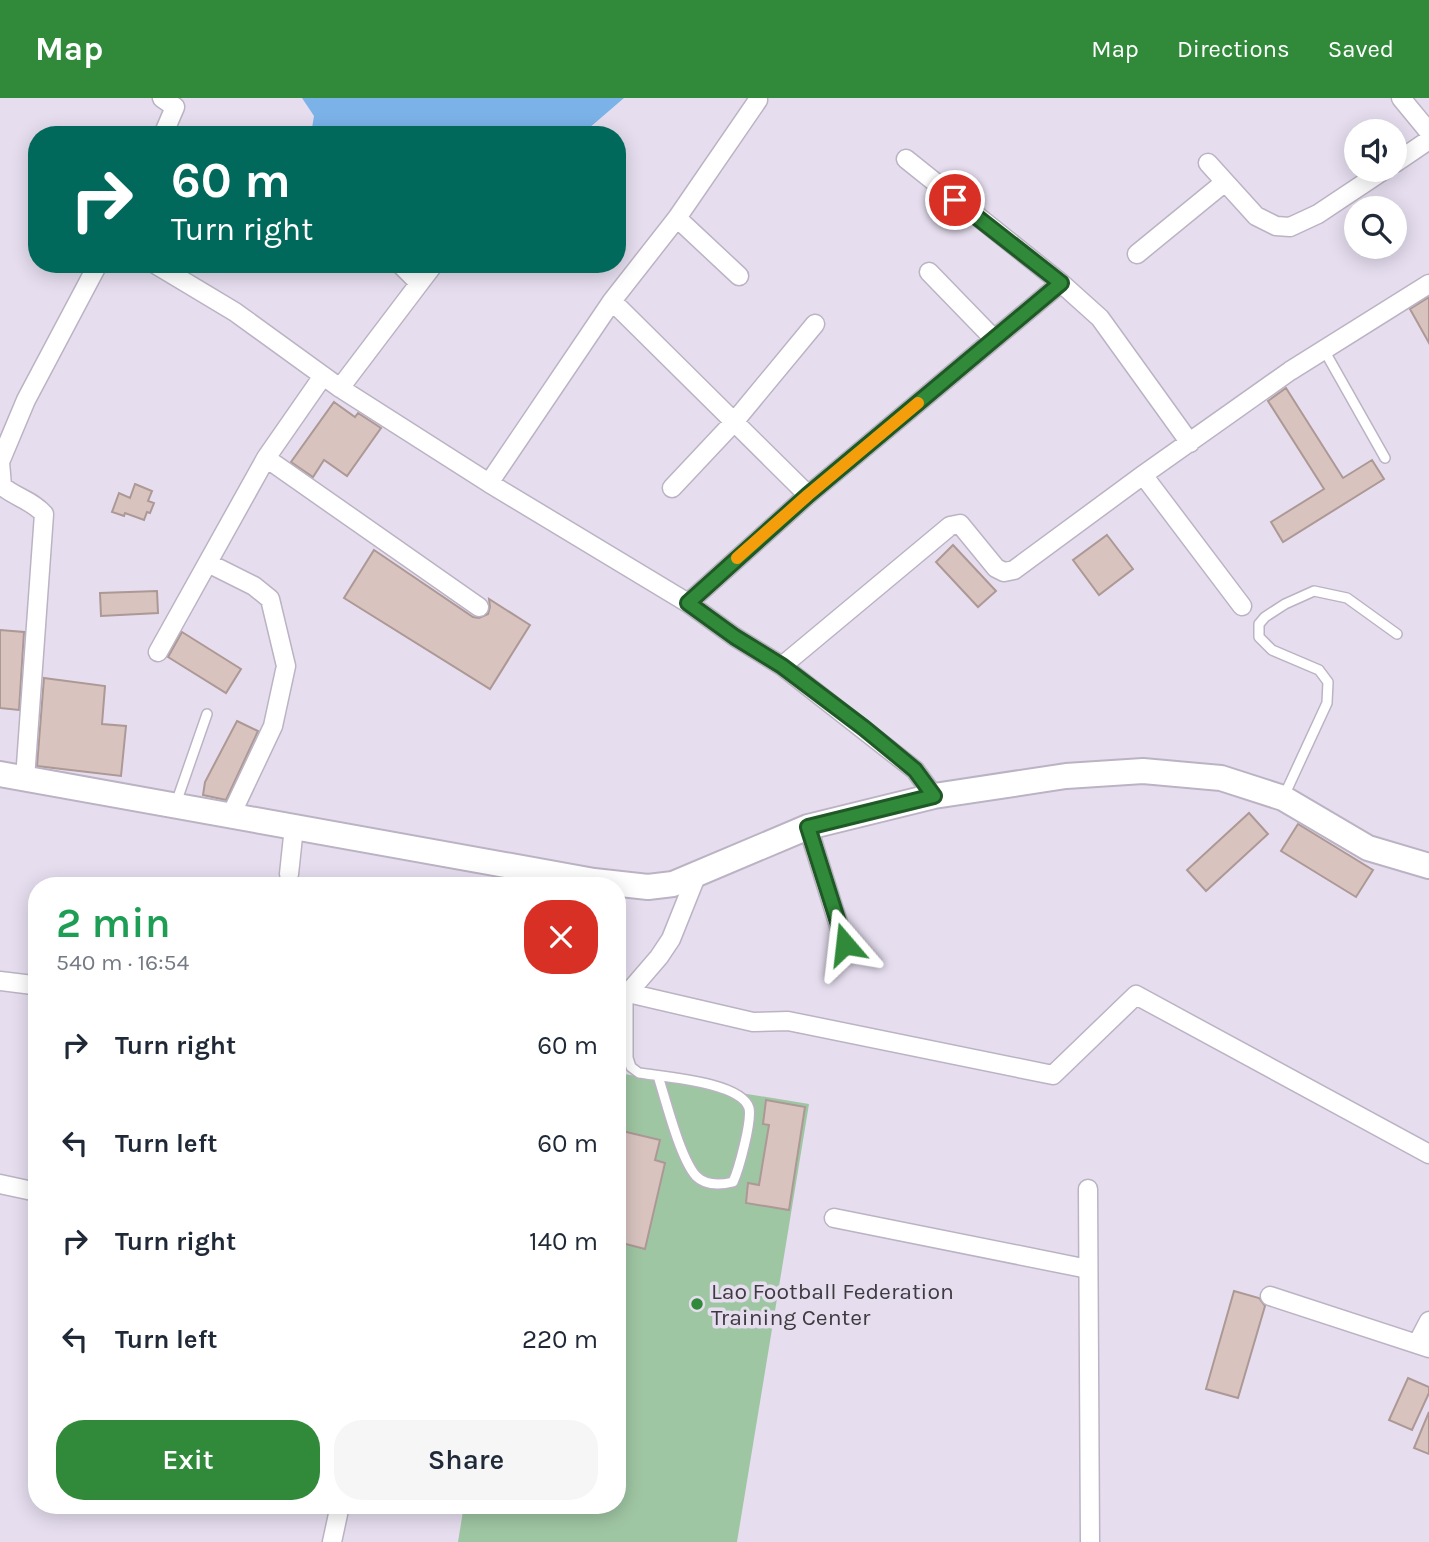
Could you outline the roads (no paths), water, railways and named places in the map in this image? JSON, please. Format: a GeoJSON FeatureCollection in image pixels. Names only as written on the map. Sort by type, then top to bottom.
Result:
{"type":"FeatureCollection","features":[{"type":"Feature","properties":{"kind":"street"},"geometry":{"type":"LineString","coordinates":[[162,98],[176,107],[167,126]]}},
{"type":"Feature","properties":{"kind":"street"},"geometry":{"type":"LineString","coordinates":[[1401,98],[1429,132]]}},
{"type":"Feature","properties":{"kind":"street"},"geometry":{"type":"LineString","coordinates":[[489,483],[612,301],[677,218],[758,100]]}},
{"type":"Feature","properties":{"kind":"street"},"geometry":{"type":"LineString","coordinates":[[1407,155],[1429,140]]}},
{"type":"Feature","properties":{"kind":"street"},"geometry":{"type":"LineString","coordinates":[[906,159],[1061,283],[1100,318],[1190,443]]}},
{"type":"Feature","properties":{"kind":"street"},"geometry":{"type":"LineString","coordinates":[[1208,163],[1256,216],[1276,226],[1290,228],[1318,214],[1366,182]]}},
{"type":"Feature","properties":{"kind":"street"},"geometry":{"type":"LineString","coordinates":[[1137,254],[1225,182]]}},
{"type":"Feature","properties":{"kind":"street"},"geometry":{"type":"LineString","coordinates":[[677,218],[739,276]]}},
{"type":"Feature","properties":{"kind":"street"},"geometry":{"type":"LineString","coordinates":[[929,272],[994,340]]}},
{"type":"Feature","properties":{"kind":"street"},"geometry":{"type":"LineString","coordinates":[[25,779],[44,514],[37,506],[14,497],[2,486],[0,462],[26,400],[92,273]]}},
{"type":"Feature","properties":{"kind":"street"},"geometry":{"type":"LineString","coordinates":[[170,273],[235,312],[340,388],[489,483],[688,603],[782,666],[915,770],[934,796]]}},
{"type":"Feature","properties":{"kind":"street"},"geometry":{"type":"LineString","coordinates":[[409,273],[419,284]]}},
{"type":"Feature","properties":{"kind":"street"},"geometry":{"type":"LineString","coordinates":[[340,388],[427,273]]}},
{"type":"Feature","properties":{"kind":"street"},"geometry":{"type":"LineString","coordinates":[[688,603],[808,495],[1061,283]]}},
{"type":"Feature","properties":{"kind":"street"},"geometry":{"type":"LineString","coordinates":[[782,666],[950,526],[960,524],[996,568],[1004,572],[1014,570],[1290,371],[1429,284]]}},
{"type":"Feature","properties":{"kind":"street"},"geometry":{"type":"LineString","coordinates":[[612,301],[808,495]]}},
{"type":"Feature","properties":{"kind":"street"},"geometry":{"type":"LineString","coordinates":[[672,488],[733,422],[815,324]]}},
{"type":"Feature","properties":{"kind":"street"},"geometry":{"type":"LineString","coordinates":[[158,652],[266,458],[323,376]]}},
{"type":"Feature","properties":{"kind":"street"},"geometry":{"type":"LineString","coordinates":[[266,458],[479,607]]}},
{"type":"Feature","properties":{"kind":"street"},"geometry":{"type":"LineString","coordinates":[[1143,475],[1242,606]]}},
{"type":"Feature","properties":{"kind":"street"},"geometry":{"type":"LineString","coordinates":[[208,563],[254,586],[270,599],[286,666],[273,726],[231,815]]}},
{"type":"Feature","properties":{"kind":"street"},"geometry":{"type":"LineString","coordinates":[[626,885],[648,887],[673,884],[808,827],[934,796],[1066,776],[1143,771],[1221,778],[1283,797],[1368,848],[1429,866]]}},
{"type":"Feature","properties":{"kind":"street"},"geometry":{"type":"LineString","coordinates":[[0,775],[572,877]]}},
{"type":"Feature","properties":{"kind":"street"},"geometry":{"type":"LineString","coordinates":[[289,874],[295,827]]}},
{"type":"Feature","properties":{"kind":"street"},"geometry":{"type":"LineString","coordinates":[[808,827],[845,944]]}},
{"type":"Feature","properties":{"kind":"street"},"geometry":{"type":"LineString","coordinates":[[626,989],[659,957],[671,939],[697,874]]}},
{"type":"Feature","properties":{"kind":"street"},"geometry":{"type":"LineString","coordinates":[[0,981],[28,984]]}},
{"type":"Feature","properties":{"kind":"street"},"geometry":{"type":"LineString","coordinates":[[626,993],[753,1022],[788,1021],[1054,1075],[1136,995],[1429,1154]]}},
{"type":"Feature","properties":{"kind":"street"},"geometry":{"type":"LineString","coordinates":[[0,1184],[28,1190]]}},
{"type":"Feature","properties":{"kind":"street"},"geometry":{"type":"LineString","coordinates":[[1088,1189],[1090,1542]]}},
{"type":"Feature","properties":{"kind":"street"},"geometry":{"type":"LineString","coordinates":[[834,1218],[1088,1269]]}},
{"type":"Feature","properties":{"kind":"street"},"geometry":{"type":"LineString","coordinates":[[1270,1296],[1423,1346],[1429,1321]]}},
{"type":"Feature","properties":{"kind":"street"},"geometry":{"type":"LineString","coordinates":[[332,1542],[338,1514]]}},
{"type":"Feature","properties":{"kind":"lane"},"geometry":{"type":"LineString","coordinates":[[1324,350],[1385,458]]}},
{"type":"Feature","properties":{"kind":"lane"},"geometry":{"type":"LineString","coordinates":[[1283,797],[1327,703],[1328,682],[1319,670],[1272,650],[1259,637],[1259,624],[1285,604],[1314,592],[1347,598],[1397,634]]}},
{"type":"Feature","properties":{"kind":"lane"},"geometry":{"type":"LineString","coordinates":[[176,805],[207,714]]}},
{"type":"Feature","properties":{"kind":"lane"},"geometry":{"type":"LineString","coordinates":[[626,1032],[631,1068],[639,1073],[658,1076],[719,1087],[735,1093],[745,1101],[750,1111],[740,1165],[733,1182],[709,1184],[697,1178],[687,1162],[658,1076]]}},
{"type":"Feature","properties":{"kind":"water"},"geometry":{"type":"Polygon","coordinates":[[[302,98],[624,98],[591,126],[312,126],[314,116],[302,98]]]}},
{"type":"Feature","properties":{"kind":"place","name":"Lao Football Federation Training Center"},"geometry":{"type":"Point","coordinates":[697,1304]}}]}
